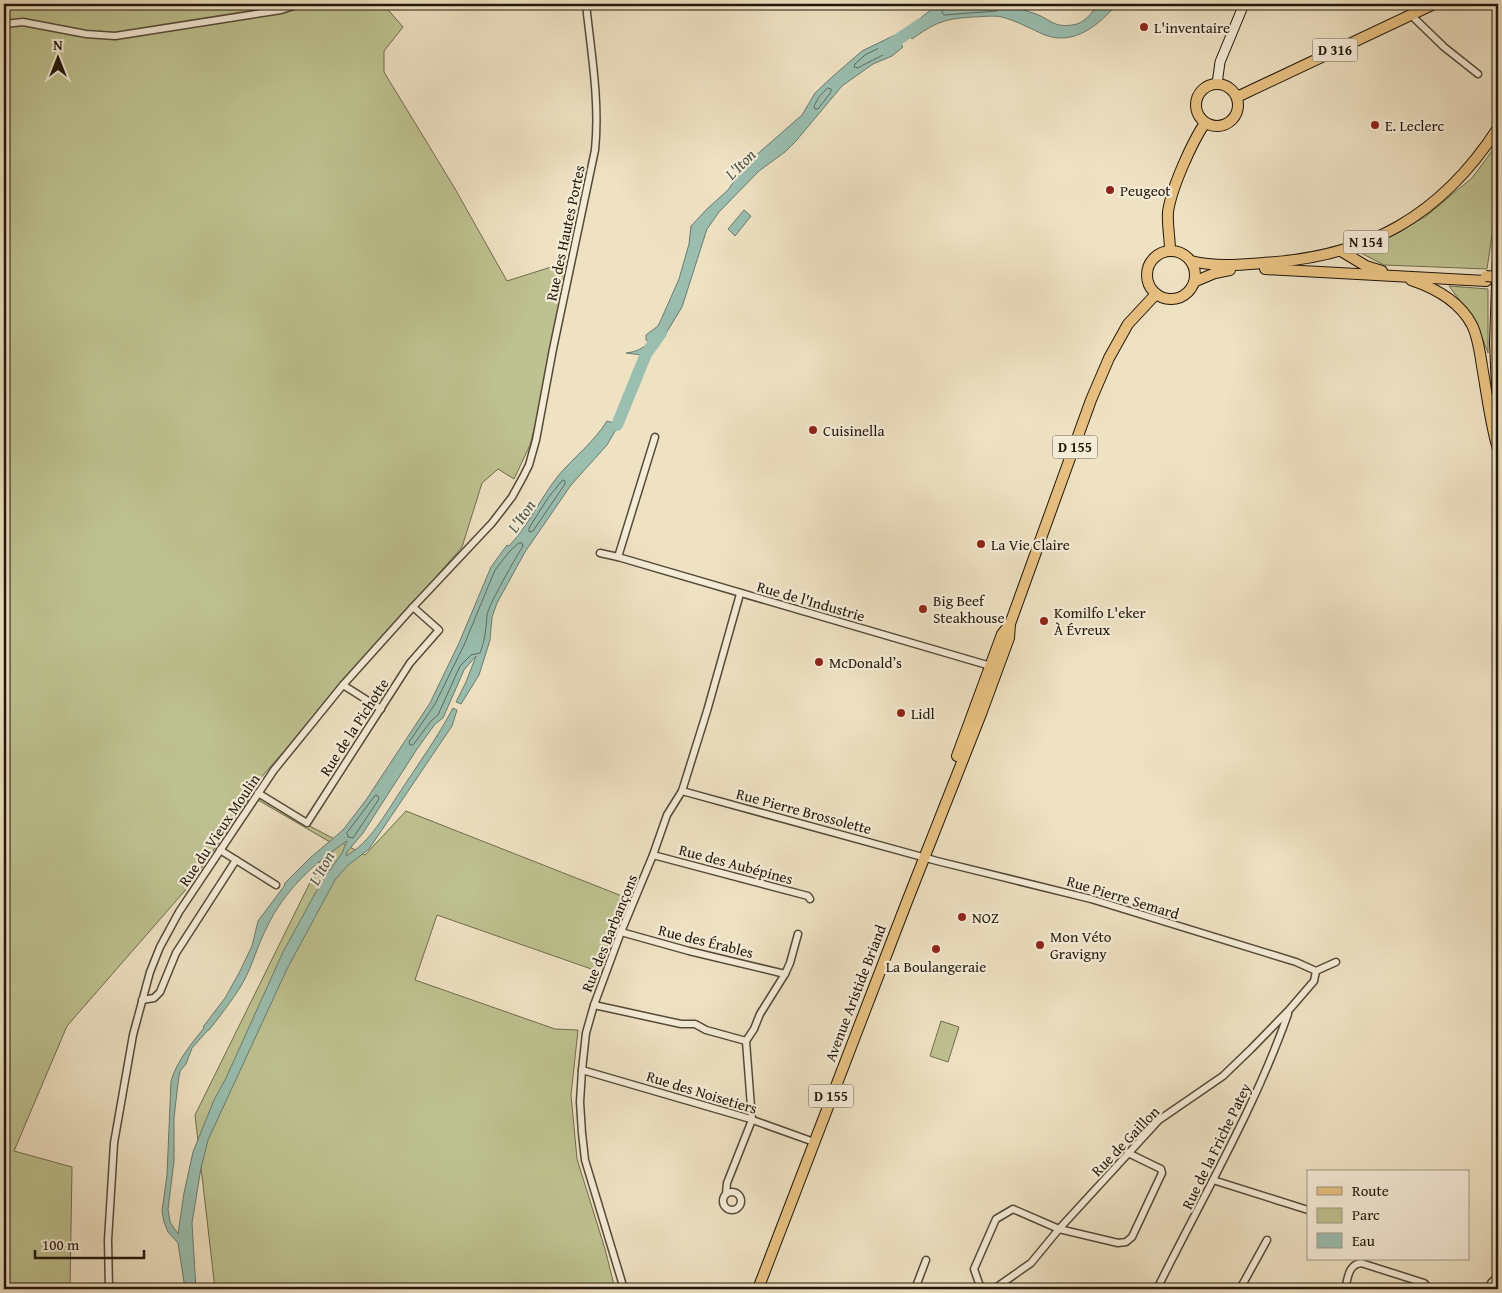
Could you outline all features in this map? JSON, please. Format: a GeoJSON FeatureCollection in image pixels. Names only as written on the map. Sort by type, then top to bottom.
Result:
{"type":"FeatureCollection","features":[{"type":"Feature","properties":{"kind":"main road"},"geometry":{"type":"LineString","coordinates":[[1217,84],[1220,62],[1244,4]]}},
{"type":"Feature","properties":{"kind":"main road","name":"D 316"},"geometry":{"type":"LineString","coordinates":[[1236,97],[1434,4]]}},
{"type":"Feature","properties":{"kind":"main road"},"geometry":{"type":"LineString","coordinates":[[1217,84],[1229,87],[1236,97],[1238,102],[1236,114],[1229,122],[1217,126],[1205,123],[1197,112],[1196,98],[1204,88],[1217,84]]}},
{"type":"Feature","properties":{"kind":"main road"},"geometry":{"type":"LineString","coordinates":[[1170,251],[1168,212],[1172,195],[1194,139],[1205,123]]}},
{"type":"Feature","properties":{"kind":"main road","name":"N 154"},"geometry":{"type":"LineString","coordinates":[[1191,261],[1209,265],[1286,262],[1340,251],[1373,240],[1399,227],[1436,201],[1462,176],[1498,128]]}},
{"type":"Feature","properties":{"kind":"main road"},"geometry":{"type":"LineString","coordinates":[[1170,251],[1182,253],[1191,261],[1196,271],[1196,281],[1189,292],[1176,300],[1162,298],[1151,290],[1148,282],[1148,267],[1157,256],[1170,251]]}},
{"type":"Feature","properties":{"kind":"main road"},"geometry":{"type":"LineString","coordinates":[[1340,251],[1376,270],[1498,281]]}},
{"type":"Feature","properties":{"kind":"main road"},"geometry":{"type":"LineString","coordinates":[[1498,255],[1495,343],[1498,411]]}},
{"type":"Feature","properties":{"kind":"main road"},"geometry":{"type":"LineString","coordinates":[[1196,281],[1214,273],[1260,268],[1399,276],[1486,279],[1498,277]]}},
{"type":"Feature","properties":{"kind":"main road"},"geometry":{"type":"LineString","coordinates":[[1399,276],[1440,293],[1457,306],[1472,325],[1480,353],[1492,428],[1498,449]]}},
{"type":"Feature","properties":{"kind":"main road","name":"Avenue Aristide Briand"},"geometry":{"type":"LineString","coordinates":[[758,1289],[906,904],[994,667],[1002,634],[1010,624],[1091,400],[1109,358],[1128,324],[1156,294]]}},
{"type":"Feature","properties":{"kind":"street"},"geometry":{"type":"LineString","coordinates":[[4,24],[23,22],[86,34],[115,36],[281,10],[300,4]]}},
{"type":"Feature","properties":{"kind":"street","name":"Rue des Hautes Portes"},"geometry":{"type":"LineString","coordinates":[[529,465],[536,440],[551,356],[595,150],[597,130],[596,103],[586,4]]}},
{"type":"Feature","properties":{"kind":"street"},"geometry":{"type":"LineString","coordinates":[[1411,15],[1444,47],[1478,74]]}},
{"type":"Feature","properties":{"kind":"street"},"geometry":{"type":"LineString","coordinates":[[618,557],[655,437]]}},
{"type":"Feature","properties":{"kind":"street","name":"Rue du Vieux Moulin"},"geometry":{"type":"LineString","coordinates":[[109,1289],[108,1240],[114,1143],[133,1035],[150,972],[160,947],[179,912],[274,770],[343,685],[492,523],[512,497],[529,465]]}},
{"type":"Feature","properties":{"kind":"street","name":"Rue de l'Industrie"},"geometry":{"type":"LineString","coordinates":[[600,553],[994,667]]}},
{"type":"Feature","properties":{"kind":"street","name":"Rue des Barbançons"},"geometry":{"type":"LineString","coordinates":[[624,1289],[585,1160],[582,1133],[582,1070],[586,1033],[594,1005],[621,932],[653,855],[667,815],[682,791],[740,594]]}},
{"type":"Feature","properties":{"kind":"street","name":"Rue de la Pichotte"},"geometry":{"type":"LineString","coordinates":[[258,793],[307,823],[410,663],[439,630],[413,607]]}},
{"type":"Feature","properties":{"kind":"street"},"geometry":{"type":"LineString","coordinates":[[343,685],[381,709]]}},
{"type":"Feature","properties":{"kind":"street","name":"Rue Pierre Brossolette"},"geometry":{"type":"LineString","coordinates":[[682,791],[923,856]]}},
{"type":"Feature","properties":{"kind":"street"},"geometry":{"type":"LineString","coordinates":[[220,850],[276,885]]}},
{"type":"Feature","properties":{"kind":"street","name":"Rue des Aubépines"},"geometry":{"type":"LineString","coordinates":[[653,855],[808,896],[810,899]]}},
{"type":"Feature","properties":{"kind":"street","name":"Rue Pierre Semard"},"geometry":{"type":"LineString","coordinates":[[923,856],[1091,899],[1296,962],[1316,971]]}},
{"type":"Feature","properties":{"kind":"street"},"geometry":{"type":"LineString","coordinates":[[142,1000],[154,998],[160,992],[176,952],[236,860]]}},
{"type":"Feature","properties":{"kind":"street","name":"Rue des Érables"},"geometry":{"type":"LineString","coordinates":[[621,932],[689,951],[786,974]]}},
{"type":"Feature","properties":{"kind":"street"},"geometry":{"type":"LineString","coordinates":[[726,1194],[727,1183],[752,1120],[746,1041],[754,1029],[760,1014],[786,974],[798,934]]}},
{"type":"Feature","properties":{"kind":"street"},"geometry":{"type":"LineString","coordinates":[[1316,971],[1336,962]]}},
{"type":"Feature","properties":{"kind":"street","name":"Rue de Gaillon"},"geometry":{"type":"LineString","coordinates":[[994,1289],[1031,1263],[1059,1229],[1159,1120],[1223,1076],[1289,1010],[1314,981],[1316,971]]}},
{"type":"Feature","properties":{"kind":"street"},"geometry":{"type":"LineString","coordinates":[[594,1005],[681,1024],[695,1024],[706,1030],[746,1041]]}},
{"type":"Feature","properties":{"kind":"street","name":"Rue de la Friche Patey"},"geometry":{"type":"LineString","coordinates":[[1157,1289],[1238,1132],[1274,1053],[1289,1010]]}},
{"type":"Feature","properties":{"kind":"street","name":"Rue des Noisetiers"},"geometry":{"type":"LineString","coordinates":[[582,1070],[752,1120],[814,1142]]}},
{"type":"Feature","properties":{"kind":"street"},"geometry":{"type":"LineString","coordinates":[[981,1289],[974,1269],[996,1220],[1013,1209],[1059,1229],[1118,1243],[1126,1242],[1132,1237],[1162,1173],[1161,1169],[1128,1153]]}},
{"type":"Feature","properties":{"kind":"street"},"geometry":{"type":"LineString","coordinates":[[1213,1180],[1307,1210]]}},
{"type":"Feature","properties":{"kind":"street"},"geometry":{"type":"LineString","coordinates":[[1497,1225],[1498,1244]]}},
{"type":"Feature","properties":{"kind":"street"},"geometry":{"type":"LineString","coordinates":[[1240,1289],[1267,1240]]}},
{"type":"Feature","properties":{"kind":"street"},"geometry":{"type":"LineString","coordinates":[[915,1289],[926,1260]]}},
{"type":"Feature","properties":{"kind":"street"},"geometry":{"type":"LineString","coordinates":[[1345,1289],[1351,1268],[1355,1264],[1361,1263],[1424,1283],[1430,1289]]}},
{"type":"Feature","properties":{"kind":"street"},"geometry":{"type":"LineString","coordinates":[[1491,1289],[1491,1283],[1498,1276]]}},
{"type":"Feature","properties":{"kind":"green space"},"geometry":{"type":"Polygon","coordinates":[[[4,4],[383,4],[403,27],[384,51],[384,72],[454,187],[507,281],[570,261],[542,398],[530,445],[514,479],[498,469],[482,483],[462,547],[251,789],[302,822],[365,855],[406,811],[627,898],[597,971],[437,915],[415,980],[555,1029],[578,1030],[571,1095],[577,1159],[605,1249],[615,1289],[215,1289],[195,1115],[330,842],[251,796],[189,886],[67,1026],[14,1151],[72,1167],[70,1289],[4,1289],[4,4]]]}},
{"type":"Feature","properties":{"kind":"green space"},"geometry":{"type":"Polygon","coordinates":[[[1498,143],[1498,195],[1487,269],[1384,265],[1359,252],[1425,217],[1472,178],[1498,143]]]}},
{"type":"Feature","properties":{"kind":"green space"},"geometry":{"type":"Polygon","coordinates":[[[1449,286],[1488,289],[1488,353],[1476,322],[1449,286]]]}},
{"type":"Feature","properties":{"kind":"green space"},"geometry":{"type":"Polygon","coordinates":[[[941,1021],[959,1027],[948,1062],[930,1056],[941,1021]]]}},
{"type":"Feature","properties":{"kind":"water"},"geometry":{"type":"Polygon","coordinates":[[[1098,4],[1117,4],[1085,32],[1066,38],[1045,35],[1013,21],[994,16],[946,21],[927,29],[912,39],[906,31],[926,13],[943,5],[1009,7],[1027,11],[1056,24],[1066,26],[1084,20],[1098,4]]]}},
{"type":"Feature","properties":{"kind":"water"},"geometry":{"type":"Polygon","coordinates":[[[895,35],[903,47],[892,56],[873,64],[842,86],[796,141],[785,152],[759,171],[719,212],[707,229],[682,307],[657,348],[651,346],[651,356],[626,353],[639,350],[647,344],[649,342],[646,340],[646,335],[658,326],[679,279],[689,244],[691,226],[728,190],[746,164],[802,115],[815,93],[832,77],[862,51],[895,35]]]}},
{"type":"Feature","properties":{"kind":"water"},"geometry":{"type":"Polygon","coordinates":[[[744,210],[751,216],[735,236],[728,229],[744,210]]]}},
{"type":"Feature","properties":{"kind":"water"},"geometry":{"type":"Polygon","coordinates":[[[621,410],[626,412],[607,445],[571,485],[525,552],[497,603],[492,617],[490,640],[479,675],[461,704],[456,702],[476,656],[464,670],[443,718],[435,724],[417,749],[346,856],[370,836],[453,708],[457,710],[452,726],[369,849],[347,866],[335,880],[287,969],[208,1140],[201,1168],[192,1223],[196,1289],[185,1289],[178,1243],[168,1232],[162,1211],[167,1175],[171,1081],[177,1067],[189,1047],[225,998],[239,973],[252,946],[258,921],[284,884],[311,857],[343,830],[366,800],[430,703],[459,643],[491,567],[507,545],[509,546],[522,530],[558,476],[596,436],[607,421],[614,423],[621,410]],[[347,841],[323,858],[301,878],[282,901],[263,934],[241,986],[209,1030],[192,1048],[186,1064],[180,1071],[174,1118],[174,1161],[168,1209],[170,1222],[178,1234],[193,1152],[214,1100],[226,1078],[283,952],[322,881],[342,853],[347,841]]]}},
{"type":"Feature","properties":{"kind":"waterway","name":"L'Iton"},"geometry":{"type":"LineString","coordinates":[[884,49],[921,24]]}},
{"type":"Feature","properties":{"kind":"waterway","name":"L'Iton"},"geometry":{"type":"LineString","coordinates":[[617,425],[646,354],[661,333]]}},
{"type":"Feature","properties":{"kind":"place","name":"L'inventaire"},"geometry":{"type":"Point","coordinates":[1144,27]}},
{"type":"Feature","properties":{"kind":"place","name":"E. Leclerc"},"geometry":{"type":"Point","coordinates":[1375,125]}},
{"type":"Feature","properties":{"kind":"place","name":"Peugeot"},"geometry":{"type":"Point","coordinates":[1110,190]}},
{"type":"Feature","properties":{"kind":"place","name":"Cuisinella"},"geometry":{"type":"Point","coordinates":[813,430]}},
{"type":"Feature","properties":{"kind":"place","name":"La Vie Claire"},"geometry":{"type":"Point","coordinates":[981,544]}},
{"type":"Feature","properties":{"kind":"place","name":"Big Beef Steakhouse"},"geometry":{"type":"Point","coordinates":[923,609]}},
{"type":"Feature","properties":{"kind":"place","name":"Komilfo L'eker À Évreux"},"geometry":{"type":"Point","coordinates":[1044,621]}},
{"type":"Feature","properties":{"kind":"place","name":"McDonald’s"},"geometry":{"type":"Point","coordinates":[819,662]}},
{"type":"Feature","properties":{"kind":"place","name":"Lidl"},"geometry":{"type":"Point","coordinates":[901,713]}},
{"type":"Feature","properties":{"kind":"place","name":"NOZ"},"geometry":{"type":"Point","coordinates":[962,917]}},
{"type":"Feature","properties":{"kind":"place","name":"Mon Véto Gravigny"},"geometry":{"type":"Point","coordinates":[1040,945]}},
{"type":"Feature","properties":{"kind":"place","name":"La Boulangeraie"},"geometry":{"type":"Point","coordinates":[936,949]}}]}
